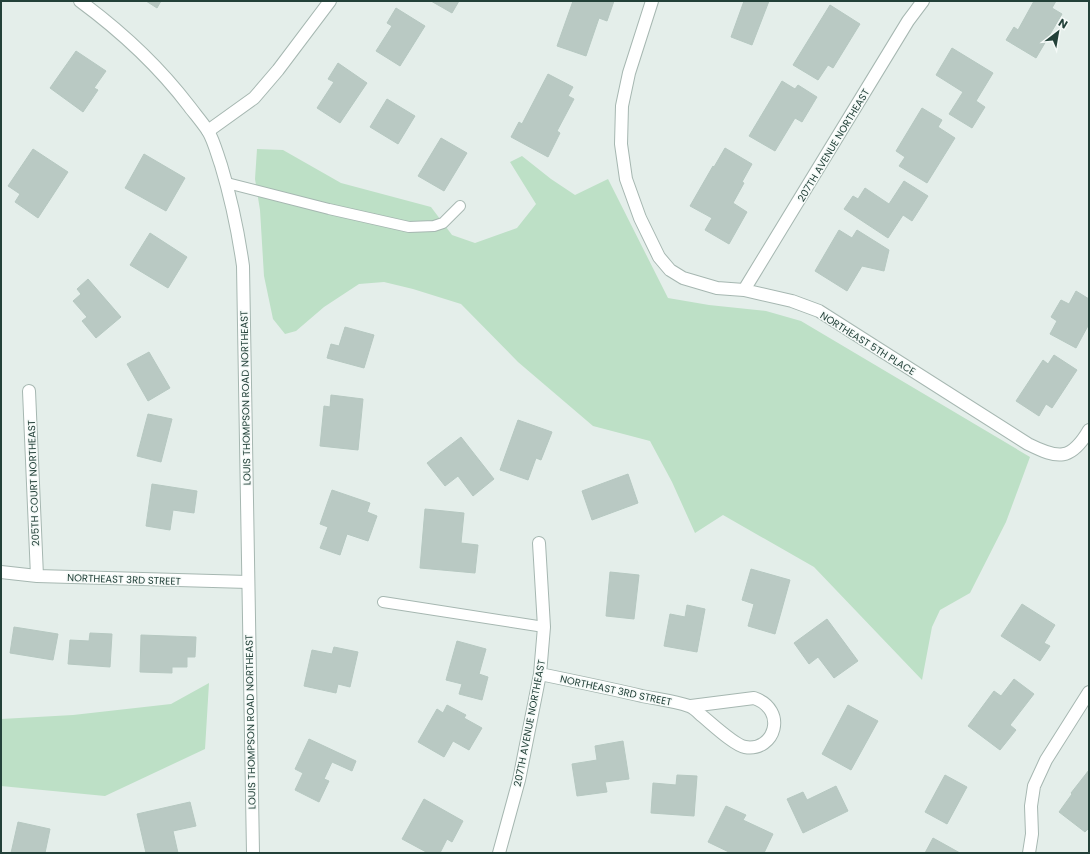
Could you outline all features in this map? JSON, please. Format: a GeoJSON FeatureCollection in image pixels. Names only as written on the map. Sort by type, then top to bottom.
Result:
{"type":"FeatureCollection","features":[{"type":"Feature","properties":{"kind":"street","name":"LOUIS THOMPSON ROAD NORTHEAST"},"geometry":{"type":"LineString","coordinates":[[80,1],[111,24],[145,54],[171,83],[208,131],[217,153],[236,223],[243,266],[253,853]]}},
{"type":"Feature","properties":{"kind":"street"},"geometry":{"type":"LineString","coordinates":[[208,131],[254,98],[278,70],[330,1]]}},
{"type":"Feature","properties":{"kind":"street","name":"NORTHEAST 5TH PLACE"},"geometry":{"type":"LineString","coordinates":[[652,1],[629,73],[622,106],[621,144],[626,179],[640,218],[659,257],[670,270],[683,278],[717,288],[744,290],[792,301],[818,311],[1028,444],[1045,452],[1057,455],[1071,452],[1077,447],[1089,430]]}},
{"type":"Feature","properties":{"kind":"street","name":"207TH AVENUE NORTHEAST"},"geometry":{"type":"LineString","coordinates":[[744,290],[908,21],[924,1]]}},
{"type":"Feature","properties":{"kind":"street","name":"205TH COURT NORTHEAST"},"geometry":{"type":"LineString","coordinates":[[29,391],[37,576]]}},
{"type":"Feature","properties":{"kind":"street","name":"207TH AVENUE NORTHEAST"},"geometry":{"type":"LineString","coordinates":[[499,853],[519,780],[540,674],[544,627],[539,543]]}},
{"type":"Feature","properties":{"kind":"street","name":"NORTHEAST 3RD STREET"},"geometry":{"type":"LineString","coordinates":[[1,572],[37,576],[248,582]]}},
{"type":"Feature","properties":{"kind":"street","name":"NORTHEAST 3RD STREET"},"geometry":{"type":"LineString","coordinates":[[540,674],[691,706],[754,698],[761,700],[772,711],[775,726],[768,740],[762,745],[754,748],[739,746],[691,706]]}},
{"type":"Feature","properties":{"kind":"street"},"geometry":{"type":"LineString","coordinates":[[1029,853],[1032,834],[1031,806],[1034,786],[1046,760],[1089,692]]}},
{"type":"Feature","properties":{"kind":"lane"},"geometry":{"type":"LineString","coordinates":[[226,183],[329,209],[409,227],[434,226],[443,223],[460,206]]}},
{"type":"Feature","properties":{"kind":"lane"},"geometry":{"type":"LineString","coordinates":[[382,602],[544,627]]}},
{"type":"Feature","properties":{"kind":"green space"},"geometry":{"type":"Polygon","coordinates":[[[257,149],[283,150],[341,183],[431,207],[452,235],[475,243],[517,228],[536,204],[510,162],[522,156],[551,179],[575,195],[608,179],[668,298],[709,305],[766,311],[801,321],[1030,457],[1006,522],[970,593],[940,610],[932,627],[922,680],[814,567],[723,515],[695,533],[672,482],[650,441],[593,426],[518,362],[461,304],[413,289],[384,282],[359,284],[324,307],[296,331],[285,334],[273,319],[264,276],[260,210],[255,179],[257,149]]]}},
{"type":"Feature","properties":{"kind":"green space"},"geometry":{"type":"Polygon","coordinates":[[[209,683],[205,749],[105,796],[1,786],[1,719],[73,715],[171,704],[209,683]]]}},
{"type":"Feature","properties":{"kind":"building"},"geometry":{"type":"Polygon","coordinates":[[[146,1],[161,1],[157,8],[146,1]]]}},
{"type":"Feature","properties":{"kind":"building"},"geometry":{"type":"Polygon","coordinates":[[[431,1],[459,1],[452,13],[431,1]]]}},
{"type":"Feature","properties":{"kind":"building"},"geometry":{"type":"Polygon","coordinates":[[[573,1],[614,1],[607,21],[599,18],[586,56],[557,46],[573,1]]]}},
{"type":"Feature","properties":{"kind":"building"},"geometry":{"type":"Polygon","coordinates":[[[744,1],[769,1],[752,45],[731,37],[744,1]]]}},
{"type":"Feature","properties":{"kind":"building"},"geometry":{"type":"Polygon","coordinates":[[[1034,1],[1056,1],[1052,8],[1062,14],[1036,58],[1006,40],[1014,27],[1018,30],[1034,1]]]}},
{"type":"Feature","properties":{"kind":"building"},"geometry":{"type":"Polygon","coordinates":[[[830,5],[860,24],[833,68],[828,65],[818,80],[793,65],[830,5]]]}},
{"type":"Feature","properties":{"kind":"building"},"geometry":{"type":"Polygon","coordinates":[[[396,8],[425,26],[400,66],[376,51],[392,26],[387,23],[396,8]]]}},
{"type":"Feature","properties":{"kind":"building"},"geometry":{"type":"Polygon","coordinates":[[[952,48],[993,73],[976,101],[985,107],[972,128],[949,114],[963,92],[936,75],[952,48]]]}},
{"type":"Feature","properties":{"kind":"building"},"geometry":{"type":"Polygon","coordinates":[[[76,51],[106,71],[94,88],[98,90],[83,112],[50,88],[76,51]]]}},
{"type":"Feature","properties":{"kind":"building"},"geometry":{"type":"Polygon","coordinates":[[[338,63],[367,83],[340,123],[317,108],[334,82],[328,79],[338,63]]]}},
{"type":"Feature","properties":{"kind":"building"},"geometry":{"type":"Polygon","coordinates":[[[548,74],[573,87],[568,96],[574,99],[557,131],[560,133],[548,157],[511,137],[519,122],[522,124],[548,74]]]}},
{"type":"Feature","properties":{"kind":"building"},"geometry":{"type":"Polygon","coordinates":[[[782,81],[795,89],[798,85],[817,97],[802,122],[795,118],[775,151],[749,136],[782,81]]]}},
{"type":"Feature","properties":{"kind":"building"},"geometry":{"type":"Polygon","coordinates":[[[387,99],[415,116],[398,144],[370,127],[387,99]]]}},
{"type":"Feature","properties":{"kind":"building"},"geometry":{"type":"Polygon","coordinates":[[[922,108],[942,120],[938,127],[955,138],[927,183],[899,166],[905,157],[896,151],[922,108]]]}},
{"type":"Feature","properties":{"kind":"building"},"geometry":{"type":"Polygon","coordinates":[[[441,138],[467,153],[444,191],[418,176],[441,138]]]}},
{"type":"Feature","properties":{"kind":"building"},"geometry":{"type":"Polygon","coordinates":[[[725,148],[752,164],[733,203],[747,212],[729,244],[705,230],[712,218],[690,206],[725,148]]]}},
{"type":"Feature","properties":{"kind":"building"},"geometry":{"type":"Polygon","coordinates":[[[33,149],[68,172],[38,218],[15,202],[20,194],[8,186],[33,149]]]}},
{"type":"Feature","properties":{"kind":"building"},"geometry":{"type":"Polygon","coordinates":[[[144,154],[185,178],[166,211],[125,188],[144,154]]]}},
{"type":"Feature","properties":{"kind":"building"},"geometry":{"type":"Polygon","coordinates":[[[904,181],[928,196],[912,221],[903,215],[888,238],[844,209],[853,196],[858,199],[865,188],[889,204],[904,181]]]}},
{"type":"Feature","properties":{"kind":"building"},"geometry":{"type":"Polygon","coordinates":[[[839,230],[852,238],[857,230],[889,250],[884,271],[862,266],[847,291],[815,271],[839,230]]]}},
{"type":"Feature","properties":{"kind":"building"},"geometry":{"type":"Polygon","coordinates":[[[150,233],[187,257],[168,288],[130,265],[150,233]]]}},
{"type":"Feature","properties":{"kind":"building"},"geometry":{"type":"Polygon","coordinates":[[[88,279],[121,317],[96,338],[82,321],[87,317],[73,301],[81,294],[77,289],[88,279]]]}},
{"type":"Feature","properties":{"kind":"building"},"geometry":{"type":"Polygon","coordinates":[[[1076,291],[1089,299],[1089,324],[1076,348],[1050,334],[1057,321],[1051,317],[1061,300],[1069,304],[1076,291]]]}},
{"type":"Feature","properties":{"kind":"building"},"geometry":{"type":"Polygon","coordinates":[[[345,327],[374,335],[364,368],[327,358],[331,344],[339,346],[345,327]]]}},
{"type":"Feature","properties":{"kind":"building"},"geometry":{"type":"Polygon","coordinates":[[[149,352],[170,388],[148,401],[127,364],[149,352]]]}},
{"type":"Feature","properties":{"kind":"building"},"geometry":{"type":"Polygon","coordinates":[[[1054,355],[1077,370],[1052,408],[1046,404],[1039,416],[1016,401],[1043,360],[1048,364],[1054,355]]]}},
{"type":"Feature","properties":{"kind":"building"},"geometry":{"type":"Polygon","coordinates":[[[331,395],[363,399],[358,450],[320,446],[324,406],[330,407],[331,395]]]}},
{"type":"Feature","properties":{"kind":"building"},"geometry":{"type":"Polygon","coordinates":[[[148,414],[172,419],[161,462],[137,456],[148,414]]]}},
{"type":"Feature","properties":{"kind":"building"},"geometry":{"type":"Polygon","coordinates":[[[518,420],[552,432],[541,460],[536,458],[528,480],[500,470],[518,420]]]}},
{"type":"Feature","properties":{"kind":"building"},"geometry":{"type":"Polygon","coordinates":[[[461,437],[494,479],[473,496],[458,476],[445,486],[427,463],[461,437]]]}},
{"type":"Feature","properties":{"kind":"building"},"geometry":{"type":"Polygon","coordinates":[[[628,474],[638,503],[592,520],[582,491],[628,474]]]}},
{"type":"Feature","properties":{"kind":"building"},"geometry":{"type":"Polygon","coordinates":[[[152,484],[197,491],[194,513],[173,510],[170,530],[146,526],[152,484]]]}},
{"type":"Feature","properties":{"kind":"building"},"geometry":{"type":"Polygon","coordinates":[[[332,490],[370,503],[367,512],[377,516],[368,541],[347,534],[340,555],[320,548],[328,527],[320,524],[332,490]]]}},
{"type":"Feature","properties":{"kind":"building"},"geometry":{"type":"Polygon","coordinates":[[[425,509],[464,513],[461,543],[478,545],[475,573],[420,568],[425,509]]]}},
{"type":"Feature","properties":{"kind":"building"},"geometry":{"type":"Polygon","coordinates":[[[751,569],[790,580],[775,634],[748,626],[754,604],[742,600],[751,569]]]}},
{"type":"Feature","properties":{"kind":"building"},"geometry":{"type":"Polygon","coordinates":[[[610,572],[639,575],[634,619],[606,616],[610,572]]]}},
{"type":"Feature","properties":{"kind":"building"},"geometry":{"type":"Polygon","coordinates":[[[1022,604],[1055,625],[1044,643],[1050,646],[1040,661],[1001,636],[1022,604]]]}},
{"type":"Feature","properties":{"kind":"building"},"geometry":{"type":"Polygon","coordinates":[[[687,605],[705,609],[697,652],[664,646],[670,614],[685,617],[687,605]]]}},
{"type":"Feature","properties":{"kind":"building"},"geometry":{"type":"Polygon","coordinates":[[[827,619],[858,661],[834,678],[818,657],[809,664],[794,643],[827,619]]]}},
{"type":"Feature","properties":{"kind":"building"},"geometry":{"type":"Polygon","coordinates":[[[14,627],[58,634],[53,660],[10,653],[14,627]]]}},
{"type":"Feature","properties":{"kind":"building"},"geometry":{"type":"Polygon","coordinates":[[[90,633],[112,634],[110,667],[68,664],[70,640],[89,641],[90,633]]]}},
{"type":"Feature","properties":{"kind":"building"},"geometry":{"type":"Polygon","coordinates":[[[141,635],[196,637],[195,657],[187,657],[187,667],[172,667],[172,673],[140,672],[141,635]]]}},
{"type":"Feature","properties":{"kind":"building"},"geometry":{"type":"Polygon","coordinates":[[[457,641],[486,649],[479,674],[488,677],[482,700],[459,694],[462,684],[446,680],[457,641]]]}},
{"type":"Feature","properties":{"kind":"building"},"geometry":{"type":"Polygon","coordinates":[[[334,647],[358,652],[350,687],[338,684],[336,693],[304,686],[312,650],[332,654],[334,647]]]}},
{"type":"Feature","properties":{"kind":"building"},"geometry":{"type":"Polygon","coordinates":[[[1014,679],[1034,694],[1010,725],[1016,730],[1000,750],[968,726],[994,691],[1001,696],[1014,679]]]}},
{"type":"Feature","properties":{"kind":"building"},"geometry":{"type":"Polygon","coordinates":[[[447,705],[466,715],[464,718],[482,728],[469,750],[453,741],[444,757],[418,742],[437,709],[443,713],[447,705]]]}},
{"type":"Feature","properties":{"kind":"building"},"geometry":{"type":"Polygon","coordinates":[[[848,705],[878,721],[851,770],[822,754],[848,705]]]}},
{"type":"Feature","properties":{"kind":"building"},"geometry":{"type":"Polygon","coordinates":[[[309,739],[356,761],[352,771],[332,762],[324,779],[329,781],[319,802],[295,790],[303,773],[295,769],[309,739]]]}},
{"type":"Feature","properties":{"kind":"building"},"geometry":{"type":"Polygon","coordinates":[[[623,741],[629,779],[605,782],[607,792],[577,796],[572,764],[597,760],[595,746],[623,741]]]}},
{"type":"Feature","properties":{"kind":"building"},"geometry":{"type":"Polygon","coordinates":[[[1089,770],[1089,828],[1085,832],[1059,812],[1072,794],[1071,793],[1089,770]]]}},
{"type":"Feature","properties":{"kind":"building"},"geometry":{"type":"Polygon","coordinates":[[[677,775],[697,776],[694,816],[651,813],[653,783],[676,785],[677,775]]]}},
{"type":"Feature","properties":{"kind":"building"},"geometry":{"type":"Polygon","coordinates":[[[945,775],[967,787],[947,824],[925,812],[945,775]]]}},
{"type":"Feature","properties":{"kind":"building"},"geometry":{"type":"Polygon","coordinates":[[[836,786],[848,811],[803,833],[787,799],[803,792],[807,800],[836,786]]]}},
{"type":"Feature","properties":{"kind":"building"},"geometry":{"type":"Polygon","coordinates":[[[424,799],[463,821],[452,842],[447,839],[440,853],[428,853],[402,839],[424,799]]]}},
{"type":"Feature","properties":{"kind":"building"},"geometry":{"type":"Polygon","coordinates":[[[190,802],[196,826],[173,831],[178,853],[146,853],[137,814],[190,802]]]}},
{"type":"Feature","properties":{"kind":"building"},"geometry":{"type":"Polygon","coordinates":[[[726,806],[746,815],[743,820],[773,834],[764,853],[731,853],[708,842],[726,806]]]}},
{"type":"Feature","properties":{"kind":"building"},"geometry":{"type":"Polygon","coordinates":[[[18,822],[50,829],[45,853],[11,853],[18,822]]]}},
{"type":"Feature","properties":{"kind":"building"},"geometry":{"type":"Polygon","coordinates":[[[933,838],[960,853],[925,853],[933,838]]]}}]}
